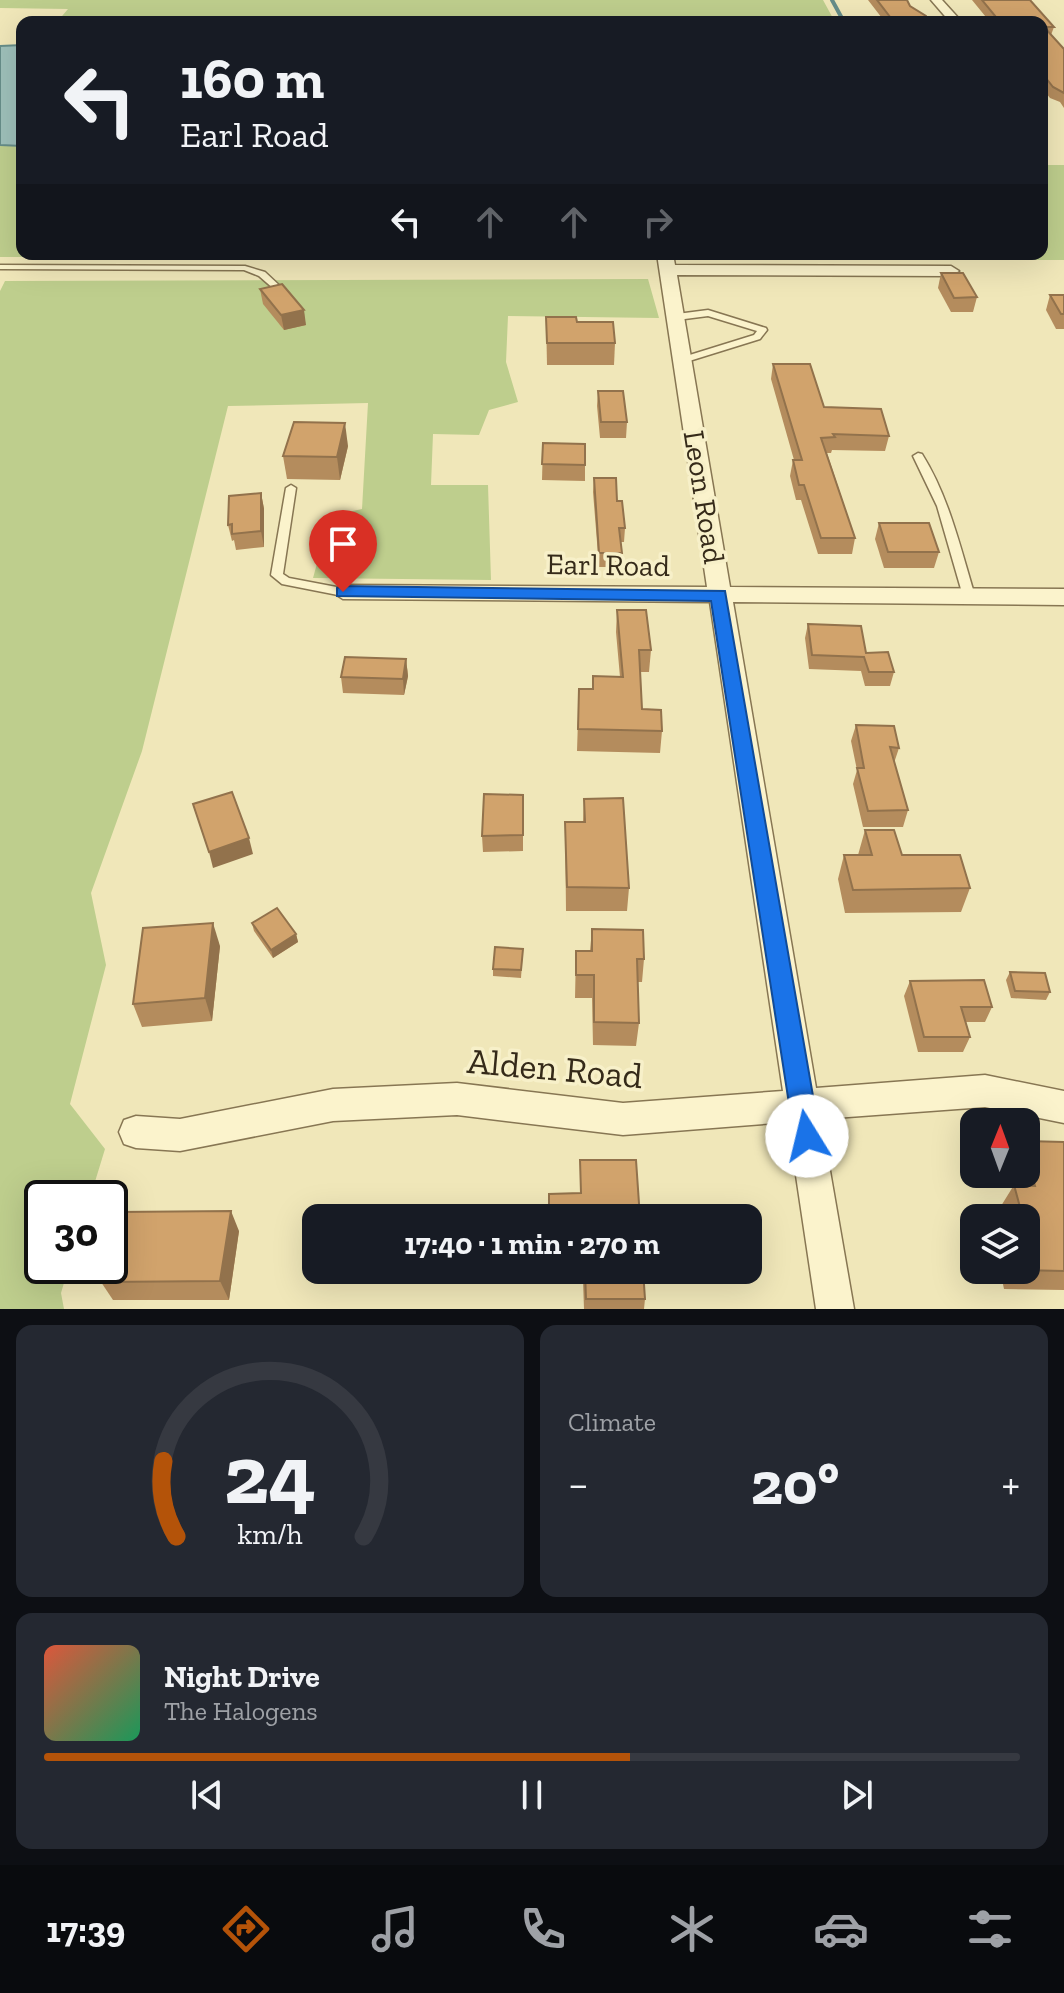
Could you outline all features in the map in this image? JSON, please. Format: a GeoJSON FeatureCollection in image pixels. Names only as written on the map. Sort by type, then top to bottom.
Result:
{"type":"FeatureCollection","features":[{"type":"Feature","properties":{"kind":"street"},"geometry":{"type":"LineString","coordinates":[[936,0],[951,16]]}},
{"type":"Feature","properties":{"kind":"street"},"geometry":{"type":"LineString","coordinates":[[666,262],[951,271]]}},
{"type":"Feature","properties":{"kind":"street","name":"Leon Road"},"geometry":{"type":"LineString","coordinates":[[666,262],[835,1309]]}},
{"type":"Feature","properties":{"kind":"street","name":"Earl Road"},"geometry":{"type":"LineString","coordinates":[[343,592],[1064,597]]}},
{"type":"Feature","properties":{"kind":"street","name":"Alden Road"},"geometry":{"type":"LineString","coordinates":[[136,1132],[180,1135],[333,1105],[457,1099],[623,1119],[985,1091],[1064,1107]]}},
{"type":"Feature","properties":{"kind":"lane"},"geometry":{"type":"LineString","coordinates":[[0,267],[245,268],[262,274],[277,287]]}},
{"type":"Feature","properties":{"kind":"lane"},"geometry":{"type":"LineString","coordinates":[[677,317],[708,313],[763,330],[757,337],[683,360]]}},
{"type":"Feature","properties":{"kind":"lane"},"geometry":{"type":"LineString","coordinates":[[918,456],[928,472],[943,511],[969,596]]}},
{"type":"Feature","properties":{"kind":"lane"},"geometry":{"type":"LineString","coordinates":[[291,488],[277,575],[286,581],[343,592]]}},
{"type":"Feature","properties":{"kind":"green space"},"geometry":{"type":"Polygon","coordinates":[[[0,0],[823,0],[832,16],[62,16],[68,9],[0,8],[0,0]]]}},
{"type":"Feature","properties":{"kind":"green space"},"geometry":{"type":"Polygon","coordinates":[[[0,145],[16,146],[16,257],[0,257],[0,145]]]}},
{"type":"Feature","properties":{"kind":"green space"},"geometry":{"type":"Polygon","coordinates":[[[1048,165],[1064,165],[1064,260],[1048,260],[1048,165]]]}},
{"type":"Feature","properties":{"kind":"green space"},"geometry":{"type":"Polygon","coordinates":[[[648,279],[659,318],[508,316],[506,362],[518,402],[489,410],[479,435],[433,434],[431,485],[488,485],[491,580],[313,578],[330,516],[362,509],[368,403],[228,406],[142,751],[91,893],[106,965],[70,1104],[105,1149],[96,1180],[24,1180],[24,1284],[64,1284],[61,1293],[64,1309],[0,1309],[0,291],[5,281],[648,279]]]}},
{"type":"Feature","properties":{"kind":"water"},"geometry":{"type":"Polygon","coordinates":[[[16,45],[16,146],[0,145],[0,46],[16,45]]]}},
{"type":"Feature","properties":{"kind":"building"},"geometry":{"type":"Polygon","coordinates":[[[877,0],[907,0],[910,6],[926,16],[889,16],[877,0]]]}},
{"type":"Feature","properties":{"kind":"building"},"geometry":{"type":"Polygon","coordinates":[[[982,0],[1030,0],[1044,16],[995,16],[982,0]]]}},
{"type":"Feature","properties":{"kind":"building"},"geometry":{"type":"Polygon","coordinates":[[[1048,31],[1064,49],[1064,93],[1048,81],[1048,31]]]}},
{"type":"Feature","properties":{"kind":"building"},"geometry":{"type":"Polygon","coordinates":[[[941,273],[963,273],[977,297],[954,298],[941,273]]]}},
{"type":"Feature","properties":{"kind":"building"},"geometry":{"type":"Polygon","coordinates":[[[282,284],[304,310],[281,315],[260,289],[282,284]]]}},
{"type":"Feature","properties":{"kind":"building"},"geometry":{"type":"Polygon","coordinates":[[[1050,295],[1064,295],[1064,314],[1061,314],[1050,295]]]}},
{"type":"Feature","properties":{"kind":"building"},"geometry":{"type":"Polygon","coordinates":[[[546,317],[576,317],[577,322],[613,322],[615,343],[547,343],[546,317]]]}},
{"type":"Feature","properties":{"kind":"building"},"geometry":{"type":"Polygon","coordinates":[[[773,364],[810,364],[824,407],[881,409],[889,436],[833,434],[835,437],[821,438],[855,538],[821,538],[804,485],[799,485],[793,460],[802,460],[773,364]]]}},
{"type":"Feature","properties":{"kind":"building"},"geometry":{"type":"Polygon","coordinates":[[[598,391],[623,391],[627,422],[601,422],[598,391]]]}},
{"type":"Feature","properties":{"kind":"building"},"geometry":{"type":"Polygon","coordinates":[[[294,422],[345,423],[337,457],[283,456],[294,422]]]}},
{"type":"Feature","properties":{"kind":"building"},"geometry":{"type":"Polygon","coordinates":[[[543,443],[585,444],[585,465],[542,464],[543,443]]]}},
{"type":"Feature","properties":{"kind":"building"},"geometry":{"type":"Polygon","coordinates":[[[594,478],[616,478],[617,501],[622,501],[625,528],[619,528],[622,553],[599,553],[594,478]]]}},
{"type":"Feature","properties":{"kind":"building"},"geometry":{"type":"Polygon","coordinates":[[[261,493],[261,531],[232,534],[232,524],[228,525],[229,496],[261,493]]]}},
{"type":"Feature","properties":{"kind":"building"},"geometry":{"type":"Polygon","coordinates":[[[879,523],[929,523],[939,552],[888,552],[879,523]]]}},
{"type":"Feature","properties":{"kind":"building"},"geometry":{"type":"Polygon","coordinates":[[[617,610],[646,610],[651,650],[639,650],[642,709],[661,710],[662,731],[578,729],[579,689],[593,689],[593,676],[623,677],[617,610]]]}},
{"type":"Feature","properties":{"kind":"building"},"geometry":{"type":"Polygon","coordinates":[[[808,624],[861,626],[866,653],[888,652],[894,672],[869,672],[864,657],[812,655],[808,624]]]}},
{"type":"Feature","properties":{"kind":"building"},"geometry":{"type":"Polygon","coordinates":[[[345,657],[406,659],[403,679],[341,677],[345,657]]]}},
{"type":"Feature","properties":{"kind":"building"},"geometry":{"type":"Polygon","coordinates":[[[856,725],[894,726],[899,748],[890,747],[908,810],[868,811],[857,768],[864,768],[856,725]]]}},
{"type":"Feature","properties":{"kind":"building"},"geometry":{"type":"Polygon","coordinates":[[[232,792],[249,838],[209,852],[193,804],[232,792]]]}},
{"type":"Feature","properties":{"kind":"building"},"geometry":{"type":"Polygon","coordinates":[[[484,794],[523,795],[523,835],[482,836],[484,794]]]}},
{"type":"Feature","properties":{"kind":"building"},"geometry":{"type":"Polygon","coordinates":[[[623,798],[629,888],[567,887],[565,822],[585,822],[584,799],[623,798]]]}},
{"type":"Feature","properties":{"kind":"building"},"geometry":{"type":"Polygon","coordinates":[[[865,830],[894,830],[902,855],[960,855],[970,888],[853,890],[844,855],[872,855],[865,830]]]}},
{"type":"Feature","properties":{"kind":"building"},"geometry":{"type":"Polygon","coordinates":[[[277,908],[296,934],[271,950],[252,923],[277,908]]]}},
{"type":"Feature","properties":{"kind":"building"},"geometry":{"type":"Polygon","coordinates":[[[213,923],[205,998],[133,1004],[143,928],[213,923]]]}},
{"type":"Feature","properties":{"kind":"building"},"geometry":{"type":"Polygon","coordinates":[[[592,929],[643,930],[644,959],[637,959],[639,1023],[594,1022],[594,975],[576,975],[576,951],[592,951],[592,929]]]}},
{"type":"Feature","properties":{"kind":"building"},"geometry":{"type":"Polygon","coordinates":[[[495,947],[523,949],[521,970],[493,969],[495,947]]]}},
{"type":"Feature","properties":{"kind":"building"},"geometry":{"type":"Polygon","coordinates":[[[1010,972],[1045,973],[1050,992],[1015,991],[1010,972]]]}},
{"type":"Feature","properties":{"kind":"building"},"geometry":{"type":"Polygon","coordinates":[[[984,980],[992,1007],[961,1007],[970,1037],[924,1037],[910,981],[984,980]]]}},
{"type":"Feature","properties":{"kind":"building"},"geometry":{"type":"Polygon","coordinates":[[[1040,1141],[1064,1142],[1064,1271],[1040,1270],[1040,1204],[1019,1204],[1015,1188],[1040,1188],[1040,1141]]]}},
{"type":"Feature","properties":{"kind":"building"},"geometry":{"type":"Polygon","coordinates":[[[580,1160],[636,1160],[639,1204],[549,1204],[549,1194],[581,1193],[580,1160]]]}},
{"type":"Feature","properties":{"kind":"building"},"geometry":{"type":"Polygon","coordinates":[[[231,1211],[220,1281],[128,1282],[128,1212],[231,1211]]]}},
{"type":"Feature","properties":{"kind":"building"},"geometry":{"type":"Polygon","coordinates":[[[585,1284],[644,1284],[645,1299],[586,1299],[585,1284]]]}},
{"type":"Feature","properties":{"kind":"waterway"},"geometry":{"type":"LineString","coordinates":[[832,0],[841,16]]}},
{"type":"Feature","properties":{"kind":"route"},"geometry":{"type":"LineString","coordinates":[[343,592],[719,595],[807,1136]]}}]}
